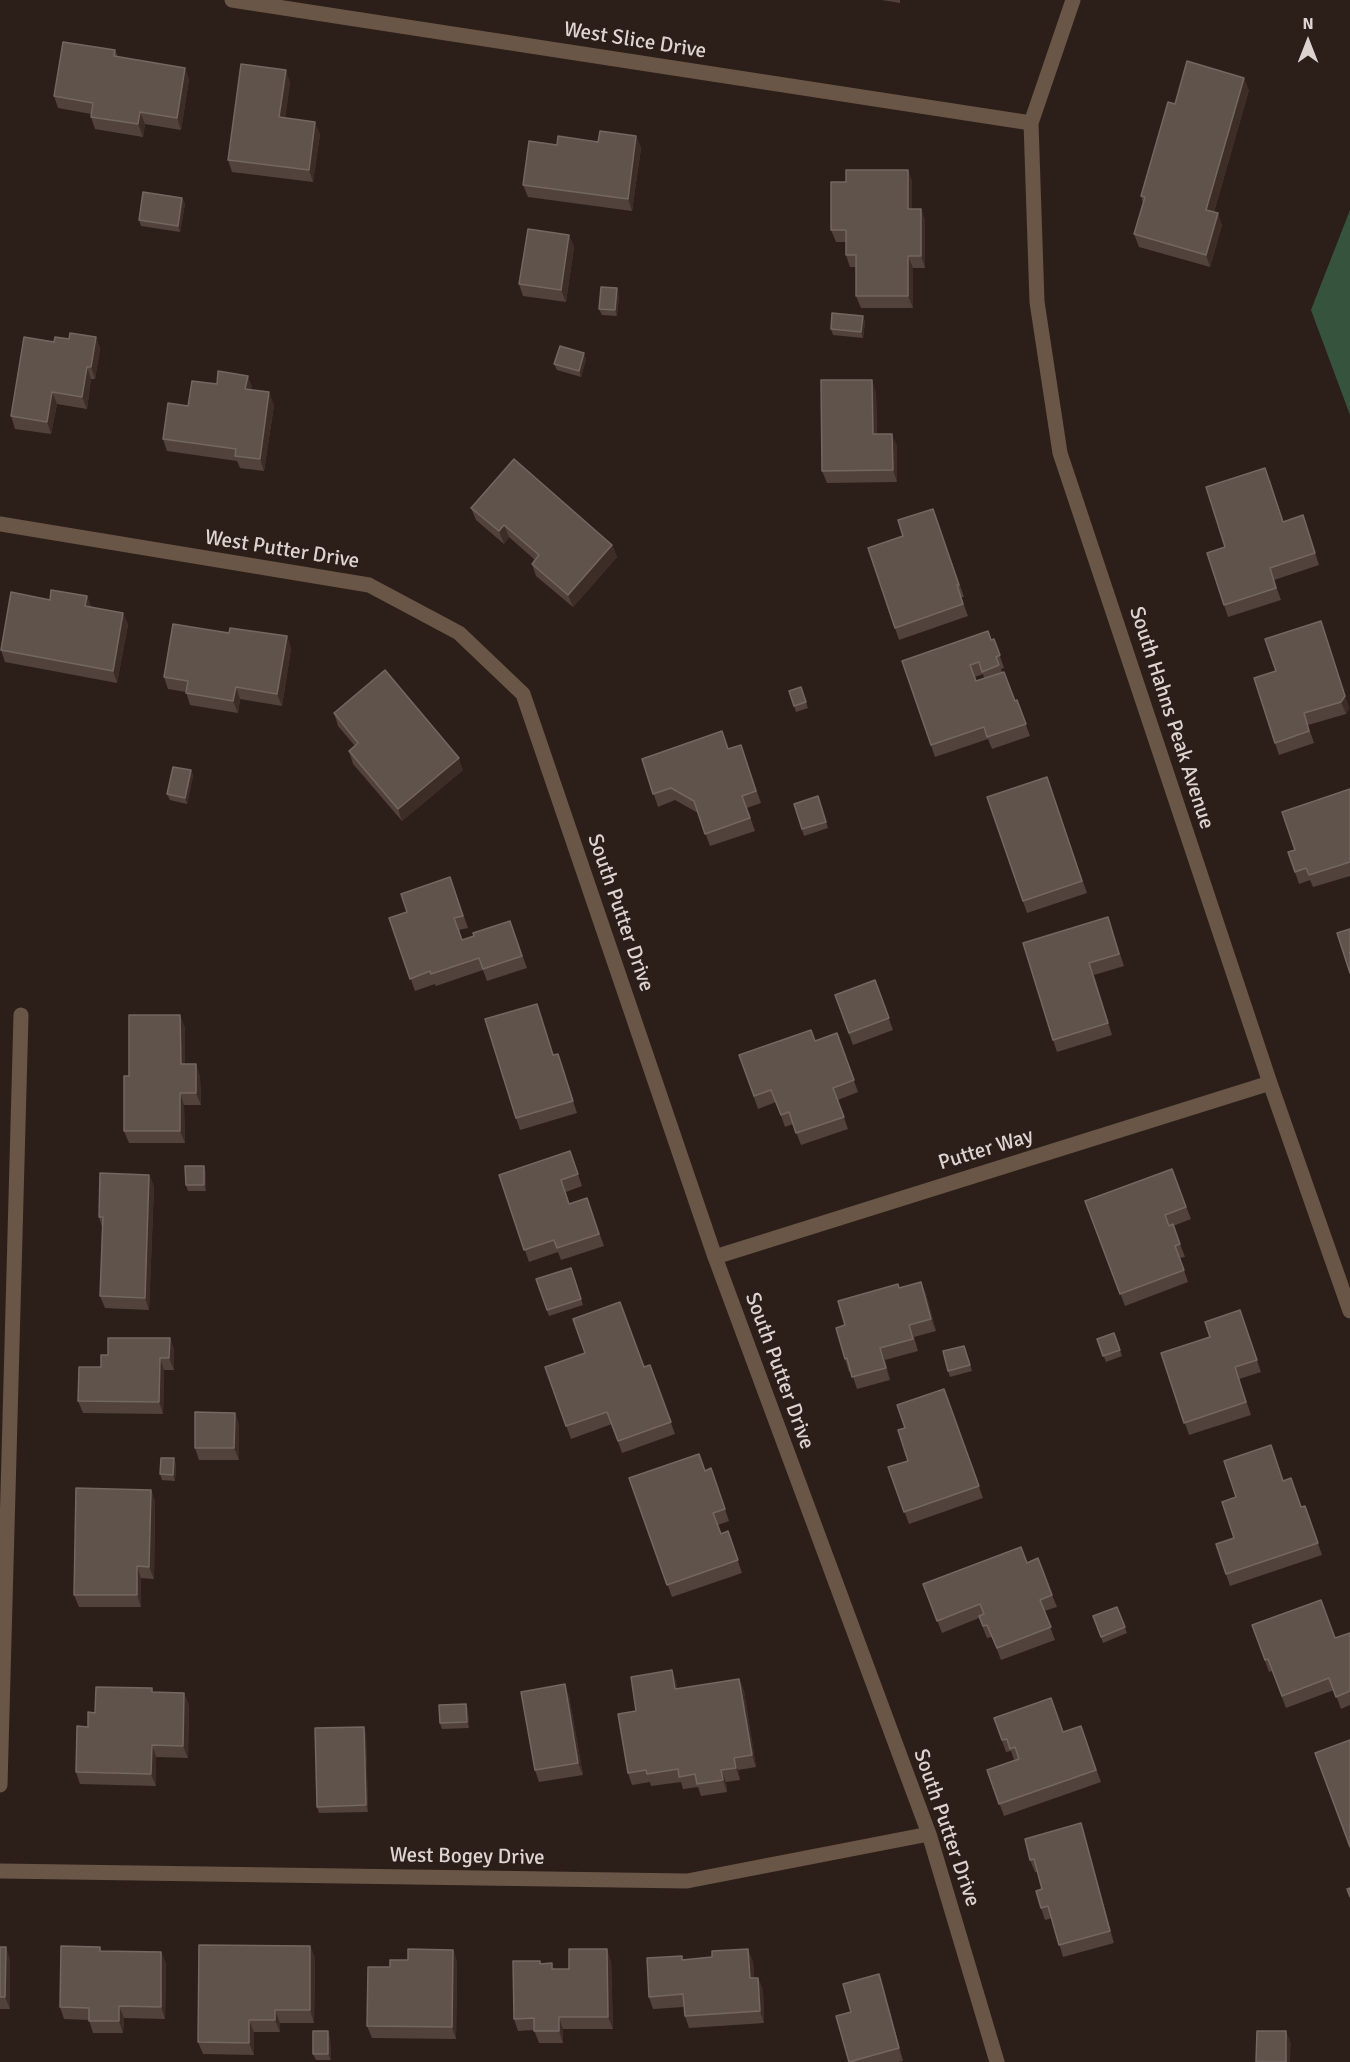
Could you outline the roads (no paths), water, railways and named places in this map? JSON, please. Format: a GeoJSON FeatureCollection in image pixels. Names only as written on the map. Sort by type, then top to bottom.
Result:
{"type":"FeatureCollection","features":[{"type":"Feature","properties":{"kind":"street","name":"West Slice Drive"},"geometry":{"type":"LineString","coordinates":[[232,0],[1031,123]]}},
{"type":"Feature","properties":{"kind":"street"},"geometry":{"type":"LineString","coordinates":[[1031,123],[1072,0]]}},
{"type":"Feature","properties":{"kind":"street","name":"South Hahns Peak Avenue"},"geometry":{"type":"LineString","coordinates":[[1031,123],[1037,302],[1060,453],[1270,1083],[1350,1311]]}},
{"type":"Feature","properties":{"kind":"street","name":"West Putter Drive"},"geometry":{"type":"LineString","coordinates":[[0,524],[369,585],[459,633],[523,694]]}},
{"type":"Feature","properties":{"kind":"street","name":"South Putter Drive"},"geometry":{"type":"LineString","coordinates":[[523,694],[715,1257],[929,1834],[997,2062]]}},
{"type":"Feature","properties":{"kind":"street"},"geometry":{"type":"LineString","coordinates":[[0,1785],[21,1015]]}},
{"type":"Feature","properties":{"kind":"street","name":"Putter Way"},"geometry":{"type":"LineString","coordinates":[[715,1257],[1270,1083]]}},
{"type":"Feature","properties":{"kind":"street","name":"West Bogey Drive"},"geometry":{"type":"LineString","coordinates":[[0,1871],[687,1881],[929,1834]]}}]}
